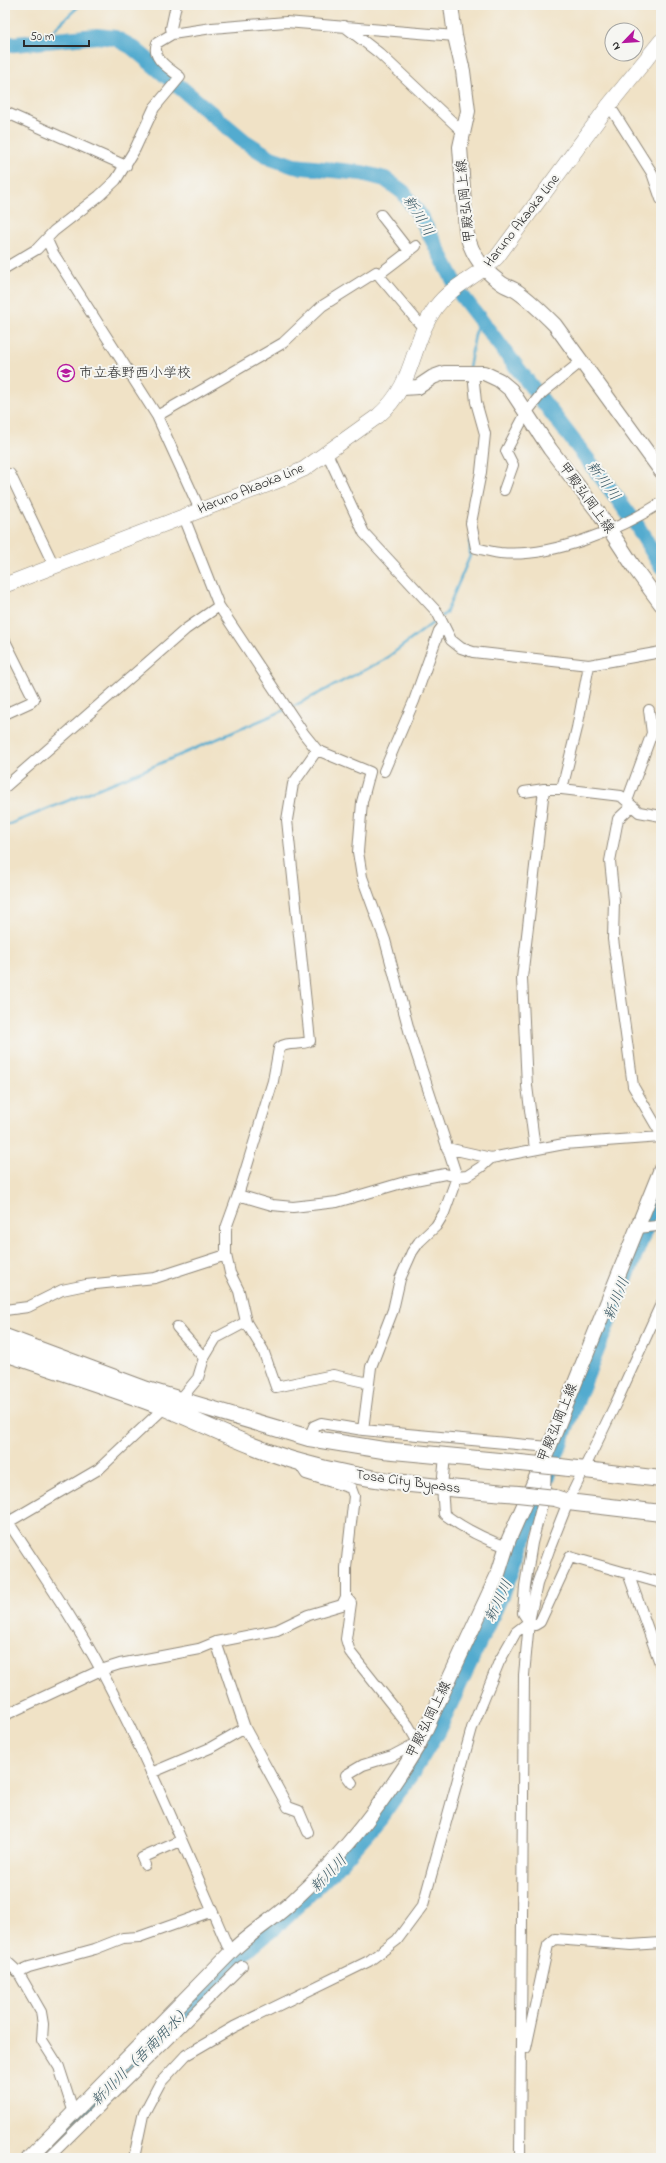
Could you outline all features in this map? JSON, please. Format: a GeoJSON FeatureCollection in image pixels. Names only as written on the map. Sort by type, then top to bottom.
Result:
{"type":"FeatureCollection","features":[{"type":"Feature","properties":{"kind":"highway","name":"Tosa City Bypass"},"geometry":{"type":"LineString","coordinates":[[5,1337],[179,1400],[309,1438],[383,1450],[560,1467],[661,1479]]}},
{"type":"Feature","properties":{"kind":"highway","name":"Tosa City Bypass"},"geometry":{"type":"LineString","coordinates":[[5,1353],[164,1408],[252,1445],[301,1463],[341,1472],[442,1487],[518,1494],[661,1513]]}},
{"type":"Feature","properties":{"kind":"main road","name":"甲殿弘岡上線"},"geometry":{"type":"LineString","coordinates":[[451,5],[455,36],[463,71],[468,111],[468,119],[462,131],[460,146],[468,241],[474,256],[502,284],[516,291],[540,309],[555,325],[661,471]]}},
{"type":"Feature","properties":{"kind":"main road","name":"Haruno Akaoka Line"},"geometry":{"type":"LineString","coordinates":[[5,585],[282,479],[304,469],[327,454],[389,407],[403,388],[426,326],[435,308],[459,286],[486,268],[497,257],[609,106],[661,41]]}},
{"type":"Feature","properties":{"kind":"main road","name":"甲殿弘岡上線"},"geometry":{"type":"LineString","coordinates":[[403,388],[418,387],[433,377],[444,373],[484,373],[499,380],[511,390],[531,408],[550,449],[598,512],[661,604]]}},
{"type":"Feature","properties":{"kind":"main road","name":"甲殿弘岡上線"},"geometry":{"type":"LineString","coordinates":[[29,2158],[75,2111],[235,1959],[343,1851],[370,1820],[418,1745],[498,1574],[507,1547],[508,1539],[548,1451],[661,1169]]}},
{"type":"Feature","properties":{"kind":"street"},"geometry":{"type":"LineString","coordinates":[[172,34],[171,28],[176,5]]}},
{"type":"Feature","properties":{"kind":"street"},"geometry":{"type":"LineString","coordinates":[[5,268],[37,249],[54,231],[99,196],[116,180],[126,166],[154,108],[179,79],[180,76],[157,58],[155,53],[157,43],[172,34],[212,28],[286,22],[455,36]]}},
{"type":"Feature","properties":{"kind":"street"},"geometry":{"type":"LineString","coordinates":[[344,26],[379,53],[462,131]]}},
{"type":"Feature","properties":{"kind":"street"},"geometry":{"type":"LineString","coordinates":[[609,106],[646,162],[661,199]]}},
{"type":"Feature","properties":{"kind":"street"},"geometry":{"type":"LineString","coordinates":[[5,112],[126,166]]}},
{"type":"Feature","properties":{"kind":"street"},"geometry":{"type":"LineString","coordinates":[[378,275],[413,248],[381,215]]}},
{"type":"Feature","properties":{"kind":"street"},"geometry":{"type":"LineString","coordinates":[[47,240],[53,253],[157,416],[200,510]]}},
{"type":"Feature","properties":{"kind":"street"},"geometry":{"type":"LineString","coordinates":[[157,416],[283,343],[322,306],[376,272],[419,323],[426,326]]}},
{"type":"Feature","properties":{"kind":"street"},"geometry":{"type":"LineString","coordinates":[[504,490],[513,465],[506,451],[531,408],[542,393],[582,361]]}},
{"type":"Feature","properties":{"kind":"street"},"geometry":{"type":"LineString","coordinates":[[470,373],[485,434],[481,472],[471,523],[476,548],[500,553],[556,548],[574,543],[627,523],[638,518],[661,503]]}},
{"type":"Feature","properties":{"kind":"street"},"geometry":{"type":"LineString","coordinates":[[327,454],[364,533],[437,612],[451,640],[461,648],[473,652],[589,665],[661,652]]}},
{"type":"Feature","properties":{"kind":"street"},"geometry":{"type":"LineString","coordinates":[[5,464],[8,475],[54,566]]}},
{"type":"Feature","properties":{"kind":"street"},"geometry":{"type":"LineString","coordinates":[[184,517],[219,606],[290,713],[317,750],[370,772],[362,802],[358,852],[362,878],[386,940],[410,1034],[457,1177],[444,1213],[436,1226],[419,1242],[412,1252],[400,1279],[393,1310],[371,1368],[363,1430]]}},
{"type":"Feature","properties":{"kind":"street"},"geometry":{"type":"LineString","coordinates":[[5,787],[186,629],[219,606]]}},
{"type":"Feature","properties":{"kind":"street"},"geometry":{"type":"LineString","coordinates":[[384,771],[414,701],[439,631],[443,624]]}},
{"type":"Feature","properties":{"kind":"street"},"geometry":{"type":"LineString","coordinates":[[5,641],[34,699],[32,702],[7,713]]}},
{"type":"Feature","properties":{"kind":"street"},"geometry":{"type":"LineString","coordinates":[[562,788],[577,728],[589,665]]}},
{"type":"Feature","properties":{"kind":"street"},"geometry":{"type":"LineString","coordinates":[[447,1148],[491,1158],[564,1144],[661,1136],[634,1086],[613,939],[614,900],[610,861],[618,819],[630,803],[652,733],[649,710]]}},
{"type":"Feature","properties":{"kind":"street"},"geometry":{"type":"LineString","coordinates":[[317,750],[293,784],[287,820],[310,1041],[304,1044],[283,1044],[279,1048],[273,1081],[238,1195],[226,1228],[226,1255],[230,1273],[239,1291],[246,1322],[262,1350],[276,1387],[333,1375],[369,1383]]}},
{"type":"Feature","properties":{"kind":"street"},"geometry":{"type":"LineString","coordinates":[[524,792],[562,788],[621,796],[639,812],[661,816]]}},
{"type":"Feature","properties":{"kind":"street"},"geometry":{"type":"LineString","coordinates":[[535,1150],[527,1086],[522,978],[544,789]]}},
{"type":"Feature","properties":{"kind":"street"},"geometry":{"type":"LineString","coordinates":[[238,1195],[272,1205],[293,1207],[337,1202],[405,1182],[445,1174],[457,1177],[467,1176],[491,1158]]}},
{"type":"Feature","properties":{"kind":"street"},"geometry":{"type":"LineString","coordinates":[[638,1228],[659,1224]]}},
{"type":"Feature","properties":{"kind":"street"},"geometry":{"type":"LineString","coordinates":[[5,1310],[28,1307],[62,1290],[86,1285],[155,1278],[226,1255]]}},
{"type":"Feature","properties":{"kind":"street"},"geometry":{"type":"LineString","coordinates":[[520,2158],[524,1675],[529,1622],[537,1584],[567,1501],[584,1471],[661,1304]]}},
{"type":"Feature","properties":{"kind":"street"},"geometry":{"type":"LineString","coordinates":[[48,2158],[235,1959],[227,1945],[151,1773],[101,1670],[83,1638],[6,1521],[98,1469],[164,1408],[179,1400],[198,1378],[204,1358],[216,1338],[246,1322]]}},
{"type":"Feature","properties":{"kind":"street"},"geometry":{"type":"LineString","coordinates":[[177,1327],[204,1358]]}},
{"type":"Feature","properties":{"kind":"street"},"geometry":{"type":"LineString","coordinates":[[309,1438],[314,1426],[321,1423],[363,1430],[548,1451],[545,1493],[532,1543],[524,1586],[523,1613],[529,1622],[535,1625],[540,1622],[570,1557],[661,1583]]}},
{"type":"Feature","properties":{"kind":"street"},"geometry":{"type":"LineString","coordinates":[[445,1456],[442,1487],[444,1514],[457,1524],[492,1542],[507,1547]]}},
{"type":"Feature","properties":{"kind":"street"},"geometry":{"type":"LineString","coordinates":[[5,1715],[101,1670],[120,1664],[199,1649],[216,1642],[277,1630],[308,1615],[342,1604],[346,1597],[346,1568],[354,1496],[351,1488],[306,1474],[301,1463]]}},
{"type":"Feature","properties":{"kind":"street"},"geometry":{"type":"LineString","coordinates":[[628,1573],[661,1666]]}},
{"type":"Feature","properties":{"kind":"street"},"geometry":{"type":"LineString","coordinates":[[346,1597],[351,1603],[346,1639],[350,1652],[408,1725],[418,1745],[411,1746],[392,1756],[363,1765],[346,1775],[352,1783]]}},
{"type":"Feature","properties":{"kind":"street"},"geometry":{"type":"LineString","coordinates":[[134,2158],[143,2115],[160,2083],[186,2055],[234,2026],[369,1961],[398,1940],[424,1905],[472,1728],[499,1662],[516,1632],[529,1622]]}},
{"type":"Feature","properties":{"kind":"street"},"geometry":{"type":"LineString","coordinates":[[216,1642],[245,1728],[288,1807],[299,1811],[308,1832]]}},
{"type":"Feature","properties":{"kind":"street"},"geometry":{"type":"LineString","coordinates":[[151,1773],[210,1748],[245,1728]]}},
{"type":"Feature","properties":{"kind":"street"},"geometry":{"type":"LineString","coordinates":[[145,1865],[142,1858],[176,1843],[182,1842]]}},
{"type":"Feature","properties":{"kind":"street"},"geometry":{"type":"LineString","coordinates":[[18,1972],[29,1967],[95,1949],[123,1938],[139,1938],[212,1911]]}},
{"type":"Feature","properties":{"kind":"street"},"geometry":{"type":"LineString","coordinates":[[521,2052],[525,2049],[548,1945],[555,1939],[631,1945],[661,1943]]}},
{"type":"Feature","properties":{"kind":"street"},"geometry":{"type":"LineString","coordinates":[[5,1960],[18,1972],[40,2012],[43,2024],[42,2040],[59,2067],[72,2107],[75,2111]]}},
{"type":"Feature","properties":{"kind":"waterway"},"geometry":{"type":"LineString","coordinates":[[42,41],[80,5]]}},
{"type":"Feature","properties":{"kind":"waterway","name":"新川川"},"geometry":{"type":"LineString","coordinates":[[5,45],[97,36],[115,38],[132,47],[244,141],[271,158],[294,166],[362,173],[385,179],[403,192],[419,214],[462,296],[608,486],[636,524],[661,566]]}},
{"type":"Feature","properties":{"kind":"waterway"},"geometry":{"type":"LineString","coordinates":[[469,368],[478,318]]}},
{"type":"Feature","properties":{"kind":"waterway"},"geometry":{"type":"LineString","coordinates":[[442,616],[446,613],[470,556],[470,542]]}},
{"type":"Feature","properties":{"kind":"waterway"},"geometry":{"type":"LineString","coordinates":[[290,708],[384,660],[438,619]]}},
{"type":"Feature","properties":{"kind":"waterway"},"geometry":{"type":"LineString","coordinates":[[5,826],[147,769],[285,710]]}},
{"type":"Feature","properties":{"kind":"waterway","name":"新川川"},"geometry":{"type":"LineString","coordinates":[[40,2158],[243,1954],[276,1926],[336,1868],[379,1819],[414,1770],[437,1732],[510,1577],[570,1417],[661,1190]]}},
{"type":"Feature","properties":{"kind":"waterway"},"geometry":{"type":"LineString","coordinates":[[5,1509],[8,1514]]}},
{"type":"Feature","properties":{"kind":"place","name":"市立春野西小学校"},"geometry":{"type":"Point","coordinates":[66,373]}},
{"type":"Feature","properties":{"kind":"water label","name":"新川川（吾南用水）"},"geometry":{"type":"Point","coordinates":[142,2056]}}]}
